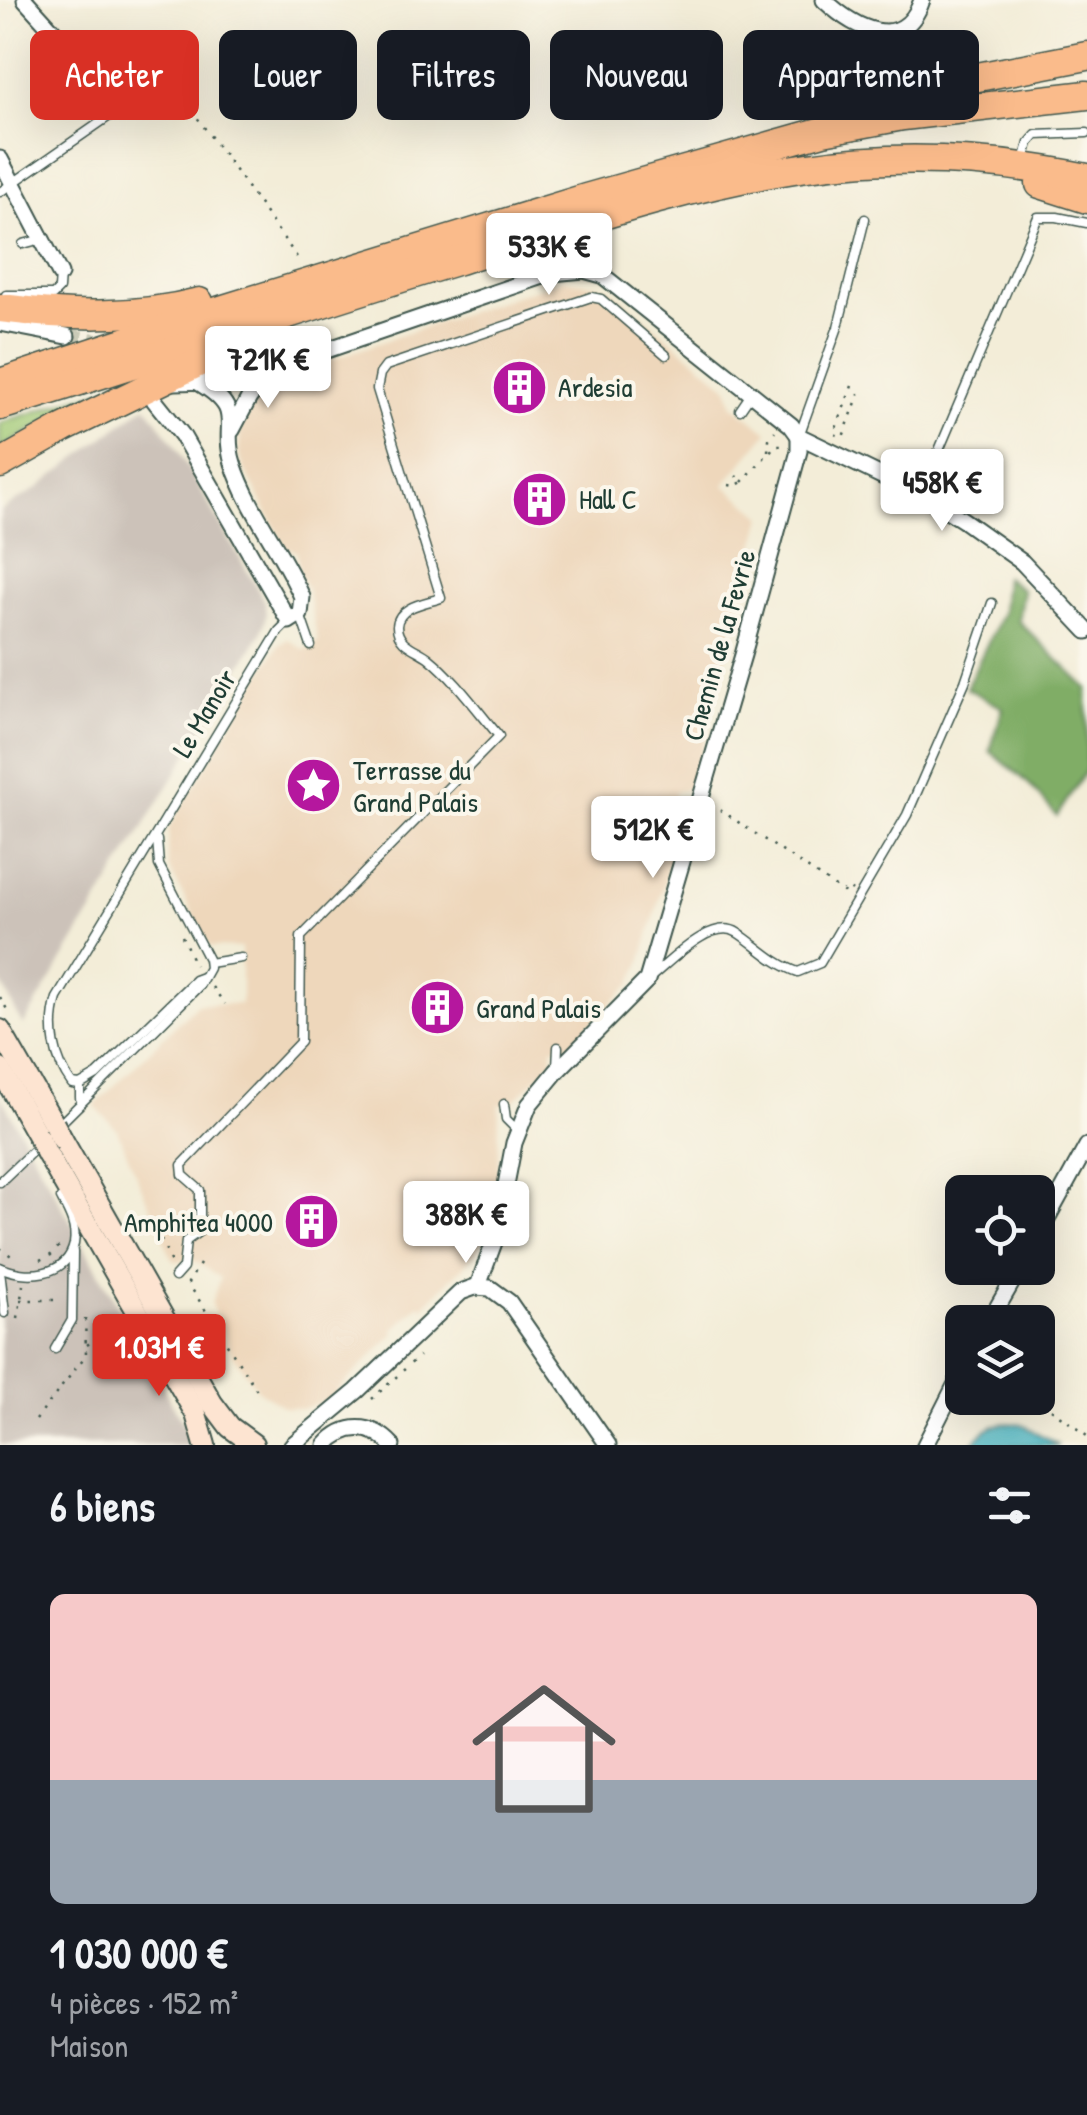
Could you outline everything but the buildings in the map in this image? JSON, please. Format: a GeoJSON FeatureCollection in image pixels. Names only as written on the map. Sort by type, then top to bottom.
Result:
{"type":"FeatureCollection","features":[{"type":"Feature","properties":{"kind":"highway"},"geometry":{"type":"LineString","coordinates":[[760,148],[778,131],[905,94],[995,72],[1087,56]]}},
{"type":"Feature","properties":{"kind":"highway"},"geometry":{"type":"LineString","coordinates":[[0,383],[227,308],[824,131],[904,116],[1087,95]]}},
{"type":"Feature","properties":{"kind":"highway"},"geometry":{"type":"LineString","coordinates":[[0,406],[669,197],[759,176],[872,161],[972,162],[1087,178]]}},
{"type":"Feature","properties":{"kind":"highway"},"geometry":{"type":"LineString","coordinates":[[972,162],[1087,199]]}},
{"type":"Feature","properties":{"kind":"highway"},"geometry":{"type":"LineString","coordinates":[[0,308],[84,315],[174,308],[259,286],[366,267]]}},
{"type":"Feature","properties":{"kind":"highway"},"geometry":{"type":"LineString","coordinates":[[0,464],[158,391],[300,310]]}},
{"type":"Feature","properties":{"kind":"main road"},"geometry":{"type":"LineString","coordinates":[[0,1030],[50,1143],[196,1414],[205,1445]]}},
{"type":"Feature","properties":{"kind":"main road"},"geometry":{"type":"LineString","coordinates":[[0,1069],[212,1403],[230,1427],[252,1445]]}},
{"type":"Feature","properties":{"kind":"street"},"geometry":{"type":"LineString","coordinates":[[25,0],[52,30]]}},
{"type":"Feature","properties":{"kind":"street"},"geometry":{"type":"LineString","coordinates":[[824,0],[853,24],[880,32],[906,24],[922,0]]}},
{"type":"Feature","properties":{"kind":"street"},"geometry":{"type":"LineString","coordinates":[[0,159],[7,189],[42,239],[60,274]]}},
{"type":"Feature","properties":{"kind":"street"},"geometry":{"type":"LineString","coordinates":[[295,617],[158,391],[270,369],[552,273],[584,270],[613,280],[799,436],[920,495],[1022,562],[1087,631]]}},
{"type":"Feature","properties":{"kind":"street"},"geometry":{"type":"LineString","coordinates":[[0,324],[66,336]]}},
{"type":"Feature","properties":{"kind":"street"},"geometry":{"type":"LineString","coordinates":[[232,430],[248,398],[270,369]]}},
{"type":"Feature","properties":{"kind":"street"},"geometry":{"type":"LineString","coordinates":[[197,382],[222,400],[232,430],[232,460],[299,590],[303,602],[295,617]]}},
{"type":"Feature","properties":{"kind":"street","name":"Chemin de la Fevrie"},"geometry":{"type":"LineString","coordinates":[[478,1286],[496,1237],[518,1131],[536,1095],[647,980],[743,655],[799,452],[799,436]]}},
{"type":"Feature","properties":{"kind":"street"},"geometry":{"type":"LineString","coordinates":[[1055,1204],[1087,1146]]}},
{"type":"Feature","properties":{"kind":"street"},"geometry":{"type":"LineString","coordinates":[[292,1445],[357,1391],[455,1296],[478,1286],[497,1291],[509,1302],[608,1445]]}},
{"type":"Feature","properties":{"kind":"street"},"geometry":{"type":"LineString","coordinates":[[925,1445],[945,1406]]}},
{"type":"Feature","properties":{"kind":"street"},"geometry":{"type":"LineString","coordinates":[[326,1445],[344,1430],[361,1428],[378,1432],[392,1445]]}},
{"type":"Feature","properties":{"kind":"lane"},"geometry":{"type":"LineString","coordinates":[[7,189],[104,120]]}},
{"type":"Feature","properties":{"kind":"lane"},"geometry":{"type":"LineString","coordinates":[[1023,167],[1029,143],[1036,135],[1087,133]]}},
{"type":"Feature","properties":{"kind":"lane"},"geometry":{"type":"LineString","coordinates":[[920,495],[1038,217],[1087,223]]}},
{"type":"Feature","properties":{"kind":"lane"},"geometry":{"type":"LineString","coordinates":[[799,436],[838,327],[865,220]]}},
{"type":"Feature","properties":{"kind":"lane"},"geometry":{"type":"LineString","coordinates":[[23,244],[42,239]]}},
{"type":"Feature","properties":{"kind":"lane"},"geometry":{"type":"LineString","coordinates":[[0,295],[53,295],[59,289],[60,274]]}},
{"type":"Feature","properties":{"kind":"lane"},"geometry":{"type":"LineString","coordinates":[[175,1277],[183,1268],[186,1241],[200,1231],[200,1190],[183,1175],[182,1164],[300,1042],[301,936],[498,736],[435,663],[404,643],[398,632],[406,609],[441,598],[377,388],[380,374],[386,366],[591,297],[601,299],[666,355]]}},
{"type":"Feature","properties":{"kind":"lane"},"geometry":{"type":"LineString","coordinates":[[740,410],[751,394]]}},
{"type":"Feature","properties":{"kind":"lane"},"geometry":{"type":"LineString","coordinates":[[647,980],[713,929],[723,928],[734,930],[786,968],[798,972],[820,963],[907,815],[965,682],[992,602]]}},
{"type":"Feature","properties":{"kind":"lane"},"geometry":{"type":"LineString","coordinates":[[295,617],[311,646]]}},
{"type":"Feature","properties":{"kind":"lane","name":"Le Manoir"},"geometry":{"type":"LineString","coordinates":[[80,1085],[72,1084],[62,1071],[52,1016],[57,998],[279,631],[295,617]]}},
{"type":"Feature","properties":{"kind":"lane"},"geometry":{"type":"LineString","coordinates":[[0,1182],[189,996],[203,977],[209,963],[160,865],[156,848],[160,831]]}},
{"type":"Feature","properties":{"kind":"lane"},"geometry":{"type":"LineString","coordinates":[[209,963],[241,958]]}},
{"type":"Feature","properties":{"kind":"lane"},"geometry":{"type":"LineString","coordinates":[[80,1098],[80,1085],[97,1074],[195,980],[203,977]]}},
{"type":"Feature","properties":{"kind":"lane"},"geometry":{"type":"LineString","coordinates":[[558,1048],[558,1071]]}},
{"type":"Feature","properties":{"kind":"lane"},"geometry":{"type":"LineString","coordinates":[[504,1104],[506,1119],[518,1131]]}},
{"type":"Feature","properties":{"kind":"lane"},"geometry":{"type":"LineString","coordinates":[[50,1143],[57,1190],[72,1220],[74,1247],[72,1320],[55,1349]]}},
{"type":"Feature","properties":{"kind":"lane"},"geometry":{"type":"LineString","coordinates":[[5,1313],[0,1269],[24,1274],[48,1272],[62,1264],[74,1247]]}},
{"type":"Feature","properties":{"kind":"path"},"geometry":{"type":"LineString","coordinates":[[198,120],[299,260]]}},
{"type":"Feature","properties":{"kind":"path"},"geometry":{"type":"LineString","coordinates":[[852,386],[836,434],[843,437],[861,389]]}},
{"type":"Feature","properties":{"kind":"path"},"geometry":{"type":"LineString","coordinates":[[768,454],[769,438],[779,426]]}},
{"type":"Feature","properties":{"kind":"path"},"geometry":{"type":"LineString","coordinates":[[729,485],[742,482],[776,444],[781,446]]}},
{"type":"Feature","properties":{"kind":"path"},"geometry":{"type":"LineString","coordinates":[[736,476],[742,482]]}},
{"type":"Feature","properties":{"kind":"path"},"geometry":{"type":"LineString","coordinates":[[720,810],[843,892],[849,888],[854,899]]}},
{"type":"Feature","properties":{"kind":"path"},"geometry":{"type":"LineString","coordinates":[[178,926],[203,977],[226,1004]]}},
{"type":"Feature","properties":{"kind":"path"},"geometry":{"type":"LineString","coordinates":[[129,1224],[154,1223],[172,1265],[195,1272]]}},
{"type":"Feature","properties":{"kind":"path"},"geometry":{"type":"LineString","coordinates":[[35,1262],[51,1255],[65,1235]]}},
{"type":"Feature","properties":{"kind":"path"},"geometry":{"type":"LineString","coordinates":[[0,1248],[26,1262]]}},
{"type":"Feature","properties":{"kind":"path"},"geometry":{"type":"LineString","coordinates":[[200,1264],[188,1283],[258,1392]]}},
{"type":"Feature","properties":{"kind":"path"},"geometry":{"type":"LineString","coordinates":[[18,1318],[24,1278]]}},
{"type":"Feature","properties":{"kind":"path"},"geometry":{"type":"LineString","coordinates":[[20,1300],[67,1300]]}},
{"type":"Feature","properties":{"kind":"path"},"geometry":{"type":"LineString","coordinates":[[36,1420],[86,1355],[85,1314]]}},
{"type":"Feature","properties":{"kind":"path"},"geometry":{"type":"LineString","coordinates":[[86,1346],[124,1317]]}},
{"type":"Feature","properties":{"kind":"path"},"geometry":{"type":"LineString","coordinates":[[370,1399],[378,1396],[418,1356]]}},
{"type":"Feature","properties":{"kind":"path"},"geometry":{"type":"LineString","coordinates":[[1055,1411],[1087,1436]]}},
{"type":"Feature","properties":{"kind":"shaded area"},"geometry":{"type":"Polygon","coordinates":[[[564,279],[607,287],[728,387],[733,405],[768,432],[724,485],[763,516],[691,788],[675,792],[660,839],[673,852],[641,963],[631,984],[567,1047],[552,1048],[552,1062],[511,1104],[499,1104],[498,1174],[488,1226],[476,1253],[423,1307],[420,1304],[393,1330],[395,1333],[330,1398],[303,1409],[284,1407],[259,1391],[233,1355],[211,1304],[220,1278],[196,1261],[173,1261],[116,1128],[94,1106],[197,1004],[241,1004],[241,948],[210,947],[168,866],[169,828],[279,645],[288,639],[304,650],[318,641],[297,552],[285,546],[244,468],[239,454],[240,434],[248,410],[274,375],[325,357],[327,361],[564,279]]]}},
{"type":"Feature","properties":{"kind":"shaded area"},"geometry":{"type":"Polygon","coordinates":[[[146,405],[173,442],[265,602],[266,616],[261,633],[23,1026],[0,980],[0,511],[38,488],[146,405]]]}},
{"type":"Feature","properties":{"kind":"shaded area"},"geometry":{"type":"Polygon","coordinates":[[[0,1095],[188,1432],[190,1445],[0,1445],[0,1095]]]}},
{"type":"Feature","properties":{"kind":"green space"},"geometry":{"type":"Polygon","coordinates":[[[104,390],[0,448],[0,423],[104,390]]]}},
{"type":"Feature","properties":{"kind":"green space"},"geometry":{"type":"Polygon","coordinates":[[[1005,577],[1023,590],[1018,621],[1087,688],[1087,769],[1057,816],[1026,781],[990,751],[1003,708],[966,688],[1002,613],[1005,577]]]}},
{"type":"Feature","properties":{"kind":"water"},"geometry":{"type":"Polygon","coordinates":[[[1004,1423],[1021,1424],[1059,1445],[973,1445],[986,1431],[1004,1423]]]}},
{"type":"Feature","properties":{"kind":"tunnel"},"geometry":{"type":"LineString","coordinates":[[67,336],[105,347]]}},
{"type":"Feature","properties":{"kind":"place","name":"Ardesia"},"geometry":{"type":"Point","coordinates":[519,387]}},
{"type":"Feature","properties":{"kind":"place","name":"Hall C"},"geometry":{"type":"Point","coordinates":[540,499]}},
{"type":"Feature","properties":{"kind":"place","name":"Terrasse du Grand Palais"},"geometry":{"type":"Point","coordinates":[314,786]}},
{"type":"Feature","properties":{"kind":"place","name":"Grand Palais"},"geometry":{"type":"Point","coordinates":[437,1008]}},
{"type":"Feature","properties":{"kind":"place","name":"Amphitea 4000"},"geometry":{"type":"Point","coordinates":[312,1222]}}]}
